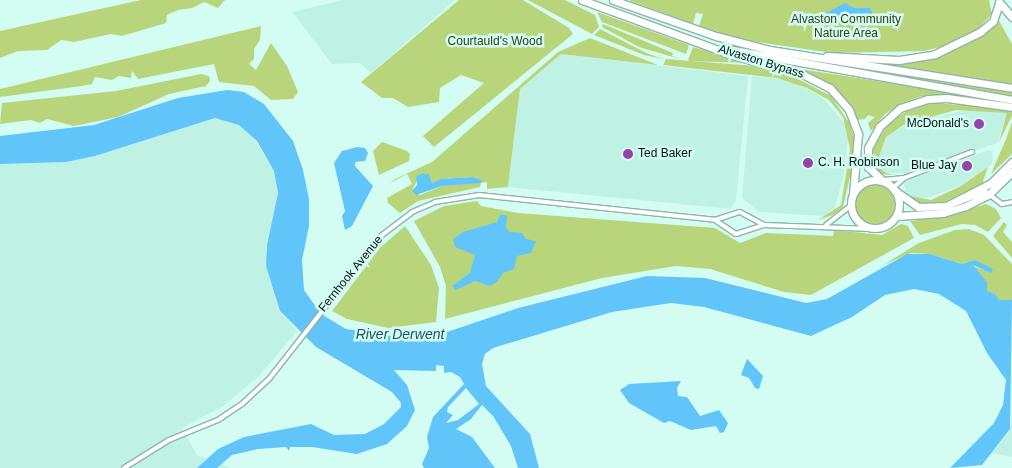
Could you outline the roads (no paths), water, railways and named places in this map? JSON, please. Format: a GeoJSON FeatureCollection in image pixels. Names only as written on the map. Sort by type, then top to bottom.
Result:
{"type":"FeatureCollection","features":[{"type":"Feature","properties":{"kind":"highway","name":"Alvaston Bypass"},"geometry":{"type":"LineString","coordinates":[[582,0],[710,46],[804,75],[838,95],[849,110],[858,134],[853,194]]}},
{"type":"Feature","properties":{"kind":"highway","name":"Alvaston Bypass"},"geometry":{"type":"LineString","coordinates":[[613,0],[716,36],[794,54]]}},
{"type":"Feature","properties":{"kind":"highway"},"geometry":{"type":"LineString","coordinates":[[794,54],[899,60],[935,54],[980,32],[993,21],[999,3]]}},
{"type":"Feature","properties":{"kind":"highway"},"geometry":{"type":"LineString","coordinates":[[999,3],[1012,11]]}},
{"type":"Feature","properties":{"kind":"highway"},"geometry":{"type":"LineString","coordinates":[[999,3],[1012,17]]}},
{"type":"Feature","properties":{"kind":"highway"},"geometry":{"type":"LineString","coordinates":[[710,46],[1012,100]]}},
{"type":"Feature","properties":{"kind":"highway"},"geometry":{"type":"LineString","coordinates":[[794,54],[1012,88]]}},
{"type":"Feature","properties":{"kind":"highway"},"geometry":{"type":"LineString","coordinates":[[1012,107],[947,98],[928,99],[900,108],[879,127],[868,148],[868,167],[906,201],[922,208],[952,204],[991,183],[1012,162]]}},
{"type":"Feature","properties":{"kind":"highway"},"geometry":{"type":"LineString","coordinates":[[882,179],[864,182],[853,194],[850,206],[855,219],[873,229],[887,226],[896,216],[943,213],[966,206],[988,195],[1012,172]]}},
{"type":"Feature","properties":{"kind":"highway"},"geometry":{"type":"LineString","coordinates":[[894,189],[896,216]]}},
{"type":"Feature","properties":{"kind":"street"},"geometry":{"type":"LineString","coordinates":[[882,179],[904,178],[972,152]]}},
{"type":"Feature","properties":{"kind":"street"},"geometry":{"type":"LineString","coordinates":[[894,189],[904,178]]}},
{"type":"Feature","properties":{"kind":"street"},"geometry":{"type":"LineString","coordinates":[[952,204],[962,204],[986,192],[1002,204],[1012,202]]}},
{"type":"Feature","properties":{"kind":"street","name":"Fernhook Avenue"},"geometry":{"type":"LineString","coordinates":[[124,468],[168,440],[218,420],[242,404],[268,379],[389,228],[421,208],[446,199],[479,195],[715,220],[740,212],[764,225]]}},
{"type":"Feature","properties":{"kind":"street"},"geometry":{"type":"LineString","coordinates":[[826,225],[850,206]]}},
{"type":"Feature","properties":{"kind":"street"},"geometry":{"type":"LineString","coordinates":[[728,228],[730,216]]}},
{"type":"Feature","properties":{"kind":"street"},"geometry":{"type":"LineString","coordinates":[[747,229],[749,218]]}},
{"type":"Feature","properties":{"kind":"street","name":"Fernhook Avenue"},"geometry":{"type":"LineString","coordinates":[[715,220],[736,234],[764,225],[826,225],[873,229]]}},
{"type":"Feature","properties":{"kind":"water"},"geometry":{"type":"Polygon","coordinates":[[[845,3],[854,8],[870,8],[874,17],[858,20],[826,13],[845,3]]]}},
{"type":"Feature","properties":{"kind":"water"},"geometry":{"type":"Polygon","coordinates":[[[227,90],[244,92],[264,104],[293,141],[303,170],[309,199],[309,226],[302,260],[304,290],[321,314],[346,329],[392,336],[436,333],[436,337],[443,337],[444,333],[518,308],[647,276],[705,278],[806,303],[827,299],[907,254],[930,254],[962,264],[975,260],[993,269],[991,273],[973,265],[987,282],[987,291],[995,294],[999,300],[1012,300],[1010,429],[982,465],[950,468],[994,423],[1003,405],[1006,380],[987,353],[966,311],[939,294],[914,289],[885,295],[852,317],[811,336],[704,307],[671,303],[612,312],[493,348],[485,354],[482,364],[486,386],[530,434],[539,468],[518,468],[511,446],[493,416],[482,405],[471,419],[456,429],[472,437],[495,468],[424,468],[422,464],[429,448],[427,437],[433,417],[464,384],[460,377],[451,372],[444,373],[444,366],[436,365],[436,371],[394,370],[407,385],[415,410],[407,426],[387,444],[357,454],[312,447],[290,447],[289,451],[286,447],[258,449],[232,455],[217,468],[197,468],[218,449],[244,437],[311,424],[334,435],[365,434],[384,424],[401,407],[401,403],[392,392],[316,347],[280,311],[266,266],[267,245],[278,193],[274,171],[257,141],[239,125],[215,118],[95,156],[66,162],[0,164],[0,136],[94,125],[178,98],[227,90]],[[466,388],[448,407],[447,412],[453,415],[446,423],[458,420],[479,404],[466,388]]]}},
{"type":"Feature","properties":{"kind":"water"},"geometry":{"type":"Polygon","coordinates":[[[357,147],[365,148],[368,153],[365,161],[355,162],[355,166],[373,186],[352,226],[345,230],[342,216],[345,211],[334,163],[342,151],[357,147]]]}},
{"type":"Feature","properties":{"kind":"water"},"geometry":{"type":"Polygon","coordinates":[[[420,174],[429,174],[432,183],[441,179],[473,177],[482,180],[481,183],[442,186],[416,195],[412,191],[417,185],[416,177],[420,174]]]}},
{"type":"Feature","properties":{"kind":"water"},"geometry":{"type":"Polygon","coordinates":[[[500,215],[507,215],[506,228],[510,232],[522,233],[526,239],[536,241],[531,253],[517,256],[514,269],[503,273],[497,282],[490,286],[475,281],[456,290],[452,286],[470,273],[475,255],[455,247],[453,239],[463,232],[497,222],[500,215]]]}},
{"type":"Feature","properties":{"kind":"water"},"geometry":{"type":"Polygon","coordinates":[[[747,359],[763,376],[759,389],[755,388],[749,378],[741,375],[747,359]]]}},
{"type":"Feature","properties":{"kind":"water"},"geometry":{"type":"Polygon","coordinates":[[[681,381],[677,388],[678,396],[687,397],[700,416],[719,410],[728,423],[724,432],[720,433],[716,426],[691,430],[670,421],[664,423],[629,403],[620,390],[629,384],[681,381]]]}},
{"type":"Feature","properties":{"kind":"place","name":"McDonald's"},"geometry":{"type":"Point","coordinates":[979,124]}},
{"type":"Feature","properties":{"kind":"place","name":"Ted Baker"},"geometry":{"type":"Point","coordinates":[628,154]}},
{"type":"Feature","properties":{"kind":"place","name":"C. H. Robinson"},"geometry":{"type":"Point","coordinates":[808,163]}},
{"type":"Feature","properties":{"kind":"place","name":"Blue Jay"},"geometry":{"type":"Point","coordinates":[967,166]}},
{"type":"Feature","properties":{"kind":"park label","name":"Alvaston Community Nature Area"},"geometry":{"type":"Point","coordinates":[846,27]}},
{"type":"Feature","properties":{"kind":"park label","name":"Courtauld's Wood"},"geometry":{"type":"Point","coordinates":[495,42]}},
{"type":"Feature","properties":{"kind":"water label","name":"River Derwent"},"geometry":{"type":"Point","coordinates":[400,334]}}]}
